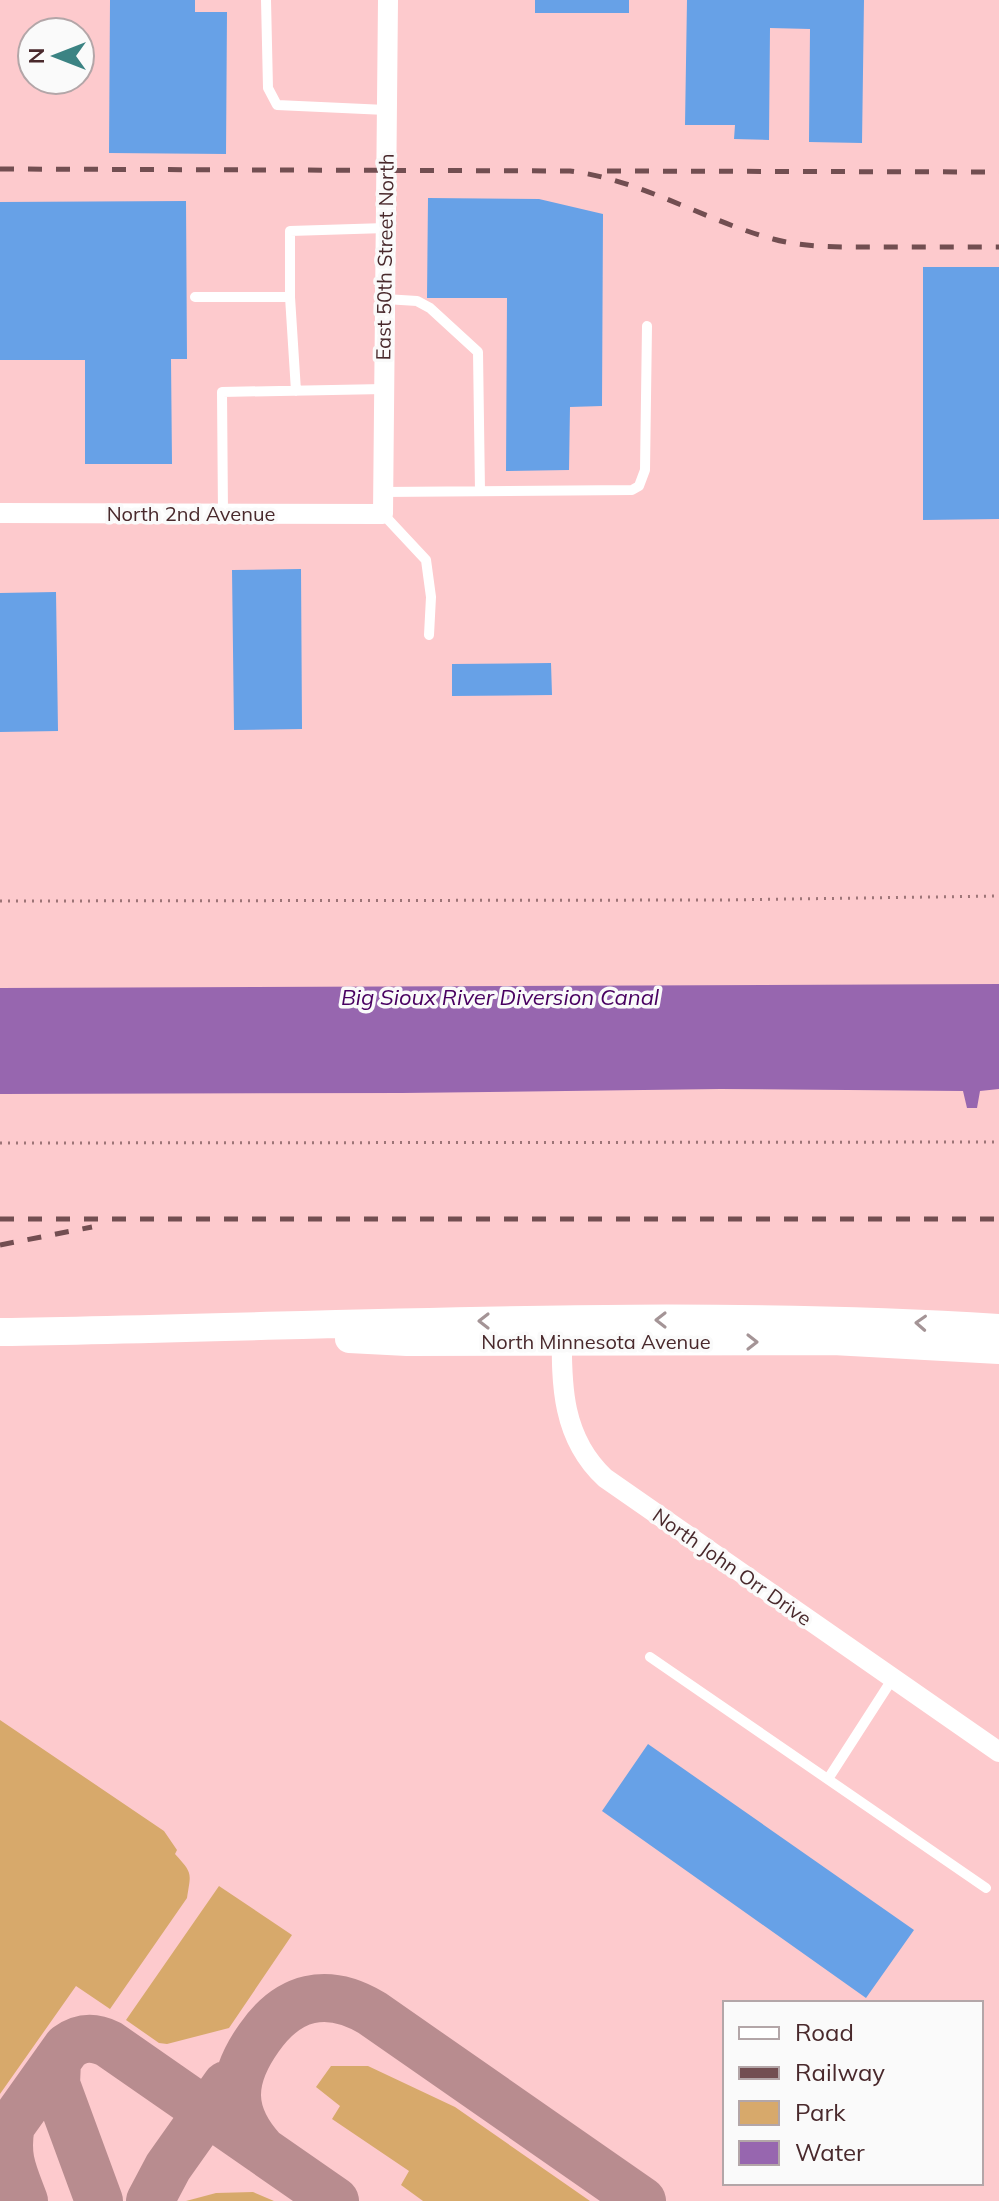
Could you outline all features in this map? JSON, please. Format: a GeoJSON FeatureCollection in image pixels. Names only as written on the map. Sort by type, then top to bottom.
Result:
{"type":"FeatureCollection","features":[{"type":"Feature","properties":{"kind":"main road","name":"North Minnesota Avenue"},"geometry":{"type":"LineString","coordinates":[[0,1332],[407,1321],[562,1331],[886,1342],[999,1350]]}},
{"type":"Feature","properties":{"kind":"main road","name":"North Minnesota Avenue"},"geometry":{"type":"LineString","coordinates":[[562,1331],[873,1321],[999,1328]]}},
{"type":"Feature","properties":{"kind":"street","name":"East 50th Street North"},"geometry":{"type":"LineString","coordinates":[[383,514],[388,0]]}},
{"type":"Feature","properties":{"kind":"street","name":"North 2nd Avenue"},"geometry":{"type":"LineString","coordinates":[[0,513],[383,514]]}},
{"type":"Feature","properties":{"kind":"street","name":"North John Orr Drive"},"geometry":{"type":"LineString","coordinates":[[562,1331],[563,1389],[567,1415],[574,1437],[592,1466],[999,1752]]}},
{"type":"Feature","properties":{"kind":"lane"},"geometry":{"type":"LineString","coordinates":[[266,0],[268,88],[277,105],[386,110]]}},
{"type":"Feature","properties":{"kind":"lane"},"geometry":{"type":"LineString","coordinates":[[296,391],[290,297],[290,231],[386,228]]}},
{"type":"Feature","properties":{"kind":"lane"},"geometry":{"type":"LineString","coordinates":[[195,297],[290,297]]}},
{"type":"Feature","properties":{"kind":"lane"},"geometry":{"type":"LineString","coordinates":[[385,299],[417,301],[430,308],[478,352],[480,491]]}},
{"type":"Feature","properties":{"kind":"lane"},"geometry":{"type":"LineString","coordinates":[[383,492],[632,490],[639,486],[645,470],[647,326]]}},
{"type":"Feature","properties":{"kind":"lane"},"geometry":{"type":"LineString","coordinates":[[223,514],[222,392],[384,389]]}},
{"type":"Feature","properties":{"kind":"lane"},"geometry":{"type":"LineString","coordinates":[[383,514],[426,560],[431,597],[429,635]]}},
{"type":"Feature","properties":{"kind":"lane"},"geometry":{"type":"LineString","coordinates":[[650,1657],[986,1888]]}},
{"type":"Feature","properties":{"kind":"lane"},"geometry":{"type":"LineString","coordinates":[[828,1779],[893,1678]]}},
{"type":"Feature","properties":{"kind":"path"},"geometry":{"type":"LineString","coordinates":[[0,901],[722,900],[999,896]]}},
{"type":"Feature","properties":{"kind":"path"},"geometry":{"type":"LineString","coordinates":[[0,1143],[999,1142]]}},
{"type":"Feature","properties":{"kind":"green space"},"geometry":{"type":"Polygon","coordinates":[[[0,1720],[164,1831],[190,1878],[187,1898],[110,2009],[76,1986],[0,2094],[0,1720]]]}},
{"type":"Feature","properties":{"kind":"green space"},"geometry":{"type":"Polygon","coordinates":[[[219,1886],[292,1935],[229,2028],[167,2044],[159,2043],[126,2020],[219,1886]]]}},
{"type":"Feature","properties":{"kind":"green space"},"geometry":{"type":"Polygon","coordinates":[[[331,2066],[368,2066],[455,2107],[590,2201],[423,2201],[401,2185],[409,2171],[332,2119],[340,2106],[316,2087],[331,2066]]]}},
{"type":"Feature","properties":{"kind":"green space"},"geometry":{"type":"Polygon","coordinates":[[[253,2192],[274,2201],[186,2201],[216,2193],[253,2192]]]}},
{"type":"Feature","properties":{"kind":"water","name":"Big Sioux River Diversion Canal"},"geometry":{"type":"Polygon","coordinates":[[[999,984],[999,1089],[980,1091],[977,1108],[967,1108],[963,1091],[720,1089],[0,1094],[0,988],[999,984]]]}},
{"type":"Feature","properties":{"kind":"building"},"geometry":{"type":"Polygon","coordinates":[[[110,0],[195,0],[195,12],[227,12],[226,154],[109,153],[110,0]]]}},
{"type":"Feature","properties":{"kind":"building"},"geometry":{"type":"Polygon","coordinates":[[[535,0],[629,0],[629,13],[535,13],[535,0]]]}},
{"type":"Feature","properties":{"kind":"building"},"geometry":{"type":"Polygon","coordinates":[[[687,0],[864,0],[862,143],[809,142],[810,29],[770,28],[769,140],[734,139],[735,125],[685,125],[687,0]]]}},
{"type":"Feature","properties":{"kind":"building"},"geometry":{"type":"Polygon","coordinates":[[[428,198],[539,199],[603,214],[602,406],[570,407],[569,470],[506,471],[507,298],[427,298],[428,198]]]}},
{"type":"Feature","properties":{"kind":"building"},"geometry":{"type":"Polygon","coordinates":[[[186,201],[187,359],[171,359],[172,464],[85,464],[85,360],[0,360],[0,202],[186,201]]]}},
{"type":"Feature","properties":{"kind":"building"},"geometry":{"type":"Polygon","coordinates":[[[923,267],[999,267],[999,519],[923,520],[923,267]]]}},
{"type":"Feature","properties":{"kind":"building"},"geometry":{"type":"Polygon","coordinates":[[[301,569],[302,729],[234,730],[232,570],[301,569]]]}},
{"type":"Feature","properties":{"kind":"building"},"geometry":{"type":"Polygon","coordinates":[[[56,592],[58,731],[0,732],[0,593],[56,592]]]}},
{"type":"Feature","properties":{"kind":"building"},"geometry":{"type":"Polygon","coordinates":[[[551,663],[552,695],[452,696],[452,664],[551,663]]]}},
{"type":"Feature","properties":{"kind":"building"},"geometry":{"type":"Polygon","coordinates":[[[648,1744],[914,1930],[866,1998],[602,1811],[648,1744]]]}},
{"type":"Feature","properties":{"kind":"taxiway"},"geometry":{"type":"LineString","coordinates":[[263,2151],[252,2137],[239,2109],[238,2082],[242,2068],[270,2024],[296,2005],[324,1998],[339,2000],[372,2013],[642,2201]]}},
{"type":"Feature","properties":{"kind":"taxiway"},"geometry":{"type":"LineString","coordinates":[[0,2141],[67,2047],[77,2041],[98,2040],[109,2044],[335,2201]]}},
{"type":"Feature","properties":{"kind":"taxiway"},"geometry":{"type":"LineString","coordinates":[[57,2061],[56,2084],[99,2201]]}},
{"type":"Feature","properties":{"kind":"taxiway"},"geometry":{"type":"LineString","coordinates":[[150,2201],[168,2167],[226,2085]]}},
{"type":"Feature","properties":{"kind":"taxiway"},"geometry":{"type":"LineString","coordinates":[[11,2125],[9,2136],[13,2173],[24,2201]]}},
{"type":"Feature","properties":{"kind":"railway"},"geometry":{"type":"LineString","coordinates":[[0,169],[570,171],[647,191],[722,222],[786,242],[837,247],[999,247]]}},
{"type":"Feature","properties":{"kind":"railway"},"geometry":{"type":"LineString","coordinates":[[607,171],[999,172]]}},
{"type":"Feature","properties":{"kind":"railway"},"geometry":{"type":"LineString","coordinates":[[0,1219],[999,1219]]}},
{"type":"Feature","properties":{"kind":"railway"},"geometry":{"type":"LineString","coordinates":[[0,1245],[92,1227]]}}]}
